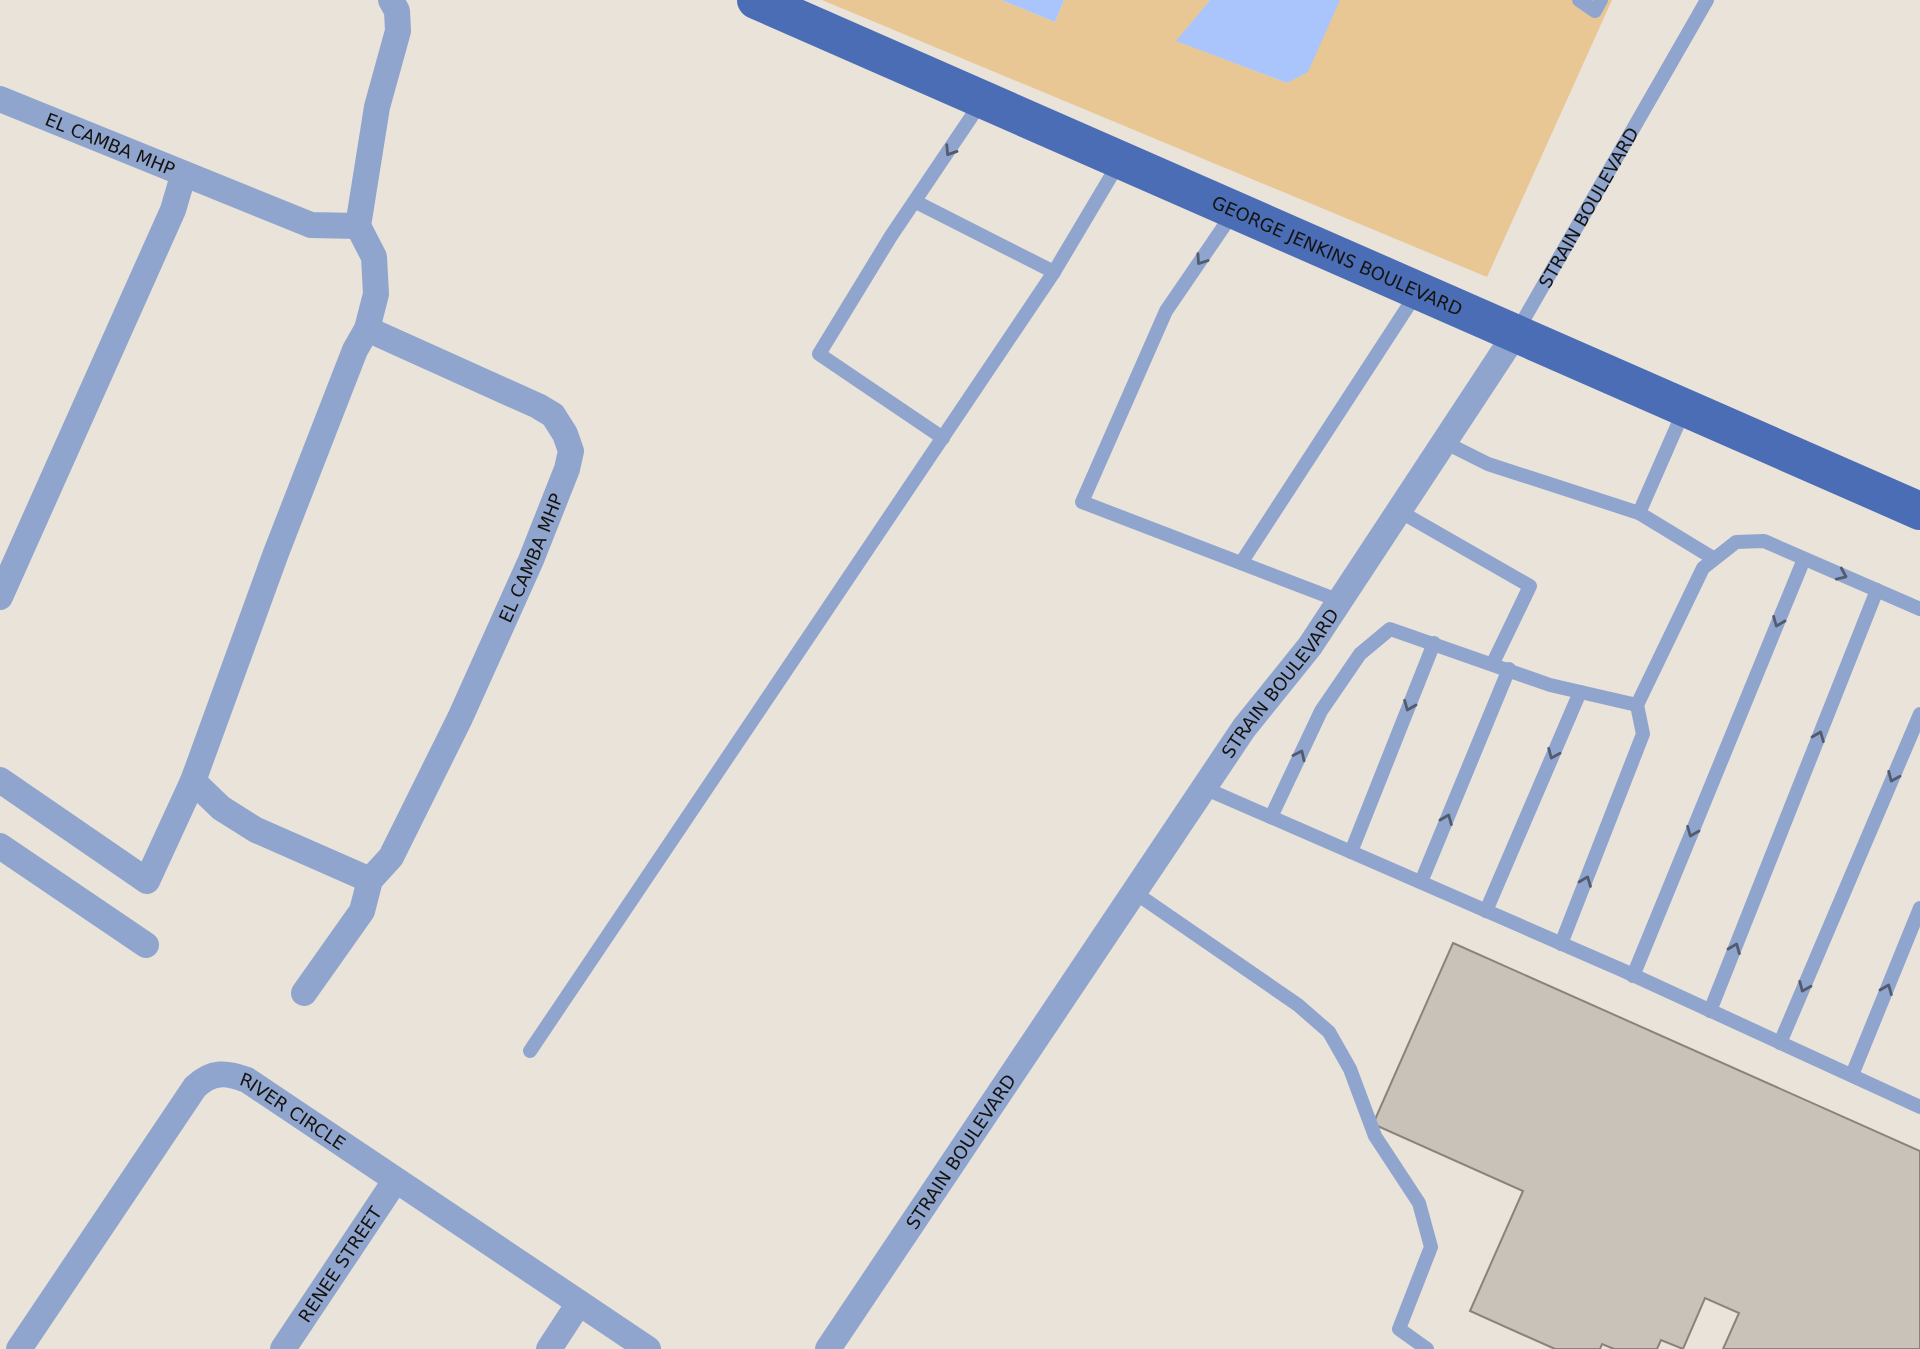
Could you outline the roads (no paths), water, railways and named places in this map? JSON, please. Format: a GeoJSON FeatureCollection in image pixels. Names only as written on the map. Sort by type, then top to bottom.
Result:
{"type":"FeatureCollection","features":[{"type":"Feature","properties":{"kind":"main road","name":"GEORGE JENKINS BOULEVARD"},"geometry":{"type":"LineString","coordinates":[[756,0],[1920,511]]}},
{"type":"Feature","properties":{"kind":"street"},"geometry":{"type":"LineString","coordinates":[[0,780],[147,881],[193,781],[276,553],[355,350],[367,329],[376,294],[374,257],[358,226],[377,107],[398,31],[397,11],[391,0]]}},
{"type":"Feature","properties":{"kind":"street","name":"EL CAMBA MHP"},"geometry":{"type":"LineString","coordinates":[[0,99],[183,176],[173,210],[0,597]]}},
{"type":"Feature","properties":{"kind":"street"},"geometry":{"type":"LineString","coordinates":[[183,176],[311,225],[358,226]]}},
{"type":"Feature","properties":{"kind":"street","name":"EL CAMBA MHP"},"geometry":{"type":"LineString","coordinates":[[367,329],[553,415],[565,434],[570,451],[567,469],[531,560],[460,718],[391,857],[370,880]]}},
{"type":"Feature","properties":{"kind":"street","name":"STRAIN BOULEVARD"},"geometry":{"type":"LineString","coordinates":[[828,1349],[1244,727],[1310,646],[1516,332]]}},
{"type":"Feature","properties":{"kind":"street"},"geometry":{"type":"LineString","coordinates":[[193,781],[221,808],[256,831],[370,880],[362,911],[304,993]]}},
{"type":"Feature","properties":{"kind":"street"},"geometry":{"type":"LineString","coordinates":[[0,846],[146,945]]}},
{"type":"Feature","properties":{"kind":"street","name":"RIVER CIRCLE"},"geometry":{"type":"LineString","coordinates":[[19,1349],[195,1087],[205,1077],[226,1073],[247,1080],[648,1349]]}},
{"type":"Feature","properties":{"kind":"street","name":"RENEE STREET"},"geometry":{"type":"LineString","coordinates":[[283,1349],[395,1181]]}},
{"type":"Feature","properties":{"kind":"street"},"geometry":{"type":"LineString","coordinates":[[549,1349],[579,1303]]}},
{"type":"Feature","properties":{"kind":"lane"},"geometry":{"type":"LineString","coordinates":[[1579,0],[1595,11],[1601,0]]}},
{"type":"Feature","properties":{"kind":"lane","name":"STRAIN BOULEVARD"},"geometry":{"type":"LineString","coordinates":[[1516,332],[1707,0]]}},
{"type":"Feature","properties":{"kind":"lane"},"geometry":{"type":"LineString","coordinates":[[943,438],[819,354],[891,236],[983,100]]}},
{"type":"Feature","properties":{"kind":"lane"},"geometry":{"type":"LineString","coordinates":[[530,1051],[1054,272],[1121,160]]}},
{"type":"Feature","properties":{"kind":"lane"},"geometry":{"type":"LineString","coordinates":[[916,202],[1054,272]]}},
{"type":"Feature","properties":{"kind":"lane"},"geometry":{"type":"LineString","coordinates":[[1235,210],[1166,311],[1082,502],[1340,601]]}},
{"type":"Feature","properties":{"kind":"lane"},"geometry":{"type":"LineString","coordinates":[[1241,563],[1418,290]]}},
{"type":"Feature","properties":{"kind":"lane"},"geometry":{"type":"LineString","coordinates":[[1639,513],[1686,407]]}},
{"type":"Feature","properties":{"kind":"lane"},"geometry":{"type":"LineString","coordinates":[[1444,442],[1488,464],[1639,513],[1713,558]]}},
{"type":"Feature","properties":{"kind":"lane"},"geometry":{"type":"LineString","coordinates":[[1399,511],[1530,586],[1493,663]]}},
{"type":"Feature","properties":{"kind":"lane"},"geometry":{"type":"LineString","coordinates":[[1561,944],[1643,734],[1637,705],[1703,568],[1713,558],[1736,542],[1764,541],[1920,610]]}},
{"type":"Feature","properties":{"kind":"lane"},"geometry":{"type":"LineString","coordinates":[[1633,976],[1804,558]]}},
{"type":"Feature","properties":{"kind":"lane"},"geometry":{"type":"LineString","coordinates":[[1710,1011],[1877,590]]}},
{"type":"Feature","properties":{"kind":"lane"},"geometry":{"type":"LineString","coordinates":[[1271,817],[1321,711],[1360,654],[1390,629],[1580,692],[1637,705]]}},
{"type":"Feature","properties":{"kind":"lane"},"geometry":{"type":"LineString","coordinates":[[1351,852],[1434,643]]}},
{"type":"Feature","properties":{"kind":"lane"},"geometry":{"type":"LineString","coordinates":[[1421,882],[1509,669]]}},
{"type":"Feature","properties":{"kind":"lane"},"geometry":{"type":"LineString","coordinates":[[1486,911],[1580,692]]}},
{"type":"Feature","properties":{"kind":"lane"},"geometry":{"type":"LineString","coordinates":[[1780,1043],[1920,715]]}},
{"type":"Feature","properties":{"kind":"lane"},"geometry":{"type":"LineString","coordinates":[[1204,788],[1633,976],[1920,1107]]}},
{"type":"Feature","properties":{"kind":"lane"},"geometry":{"type":"LineString","coordinates":[[1134,892],[1298,1005],[1329,1031],[1350,1069],[1375,1136],[1419,1203],[1431,1247],[1399,1329],[1427,1349]]}},
{"type":"Feature","properties":{"kind":"lane"},"geometry":{"type":"LineString","coordinates":[[1852,1075],[1920,908]]}},
{"type":"Feature","properties":{"kind":"water"},"geometry":{"type":"Polygon","coordinates":[[[1001,0],[1064,0],[1055,22],[1001,0]]]}},
{"type":"Feature","properties":{"kind":"water"},"geometry":{"type":"Polygon","coordinates":[[[1210,0],[1340,0],[1308,72],[1287,83],[1176,41],[1210,0]]]}}]}
